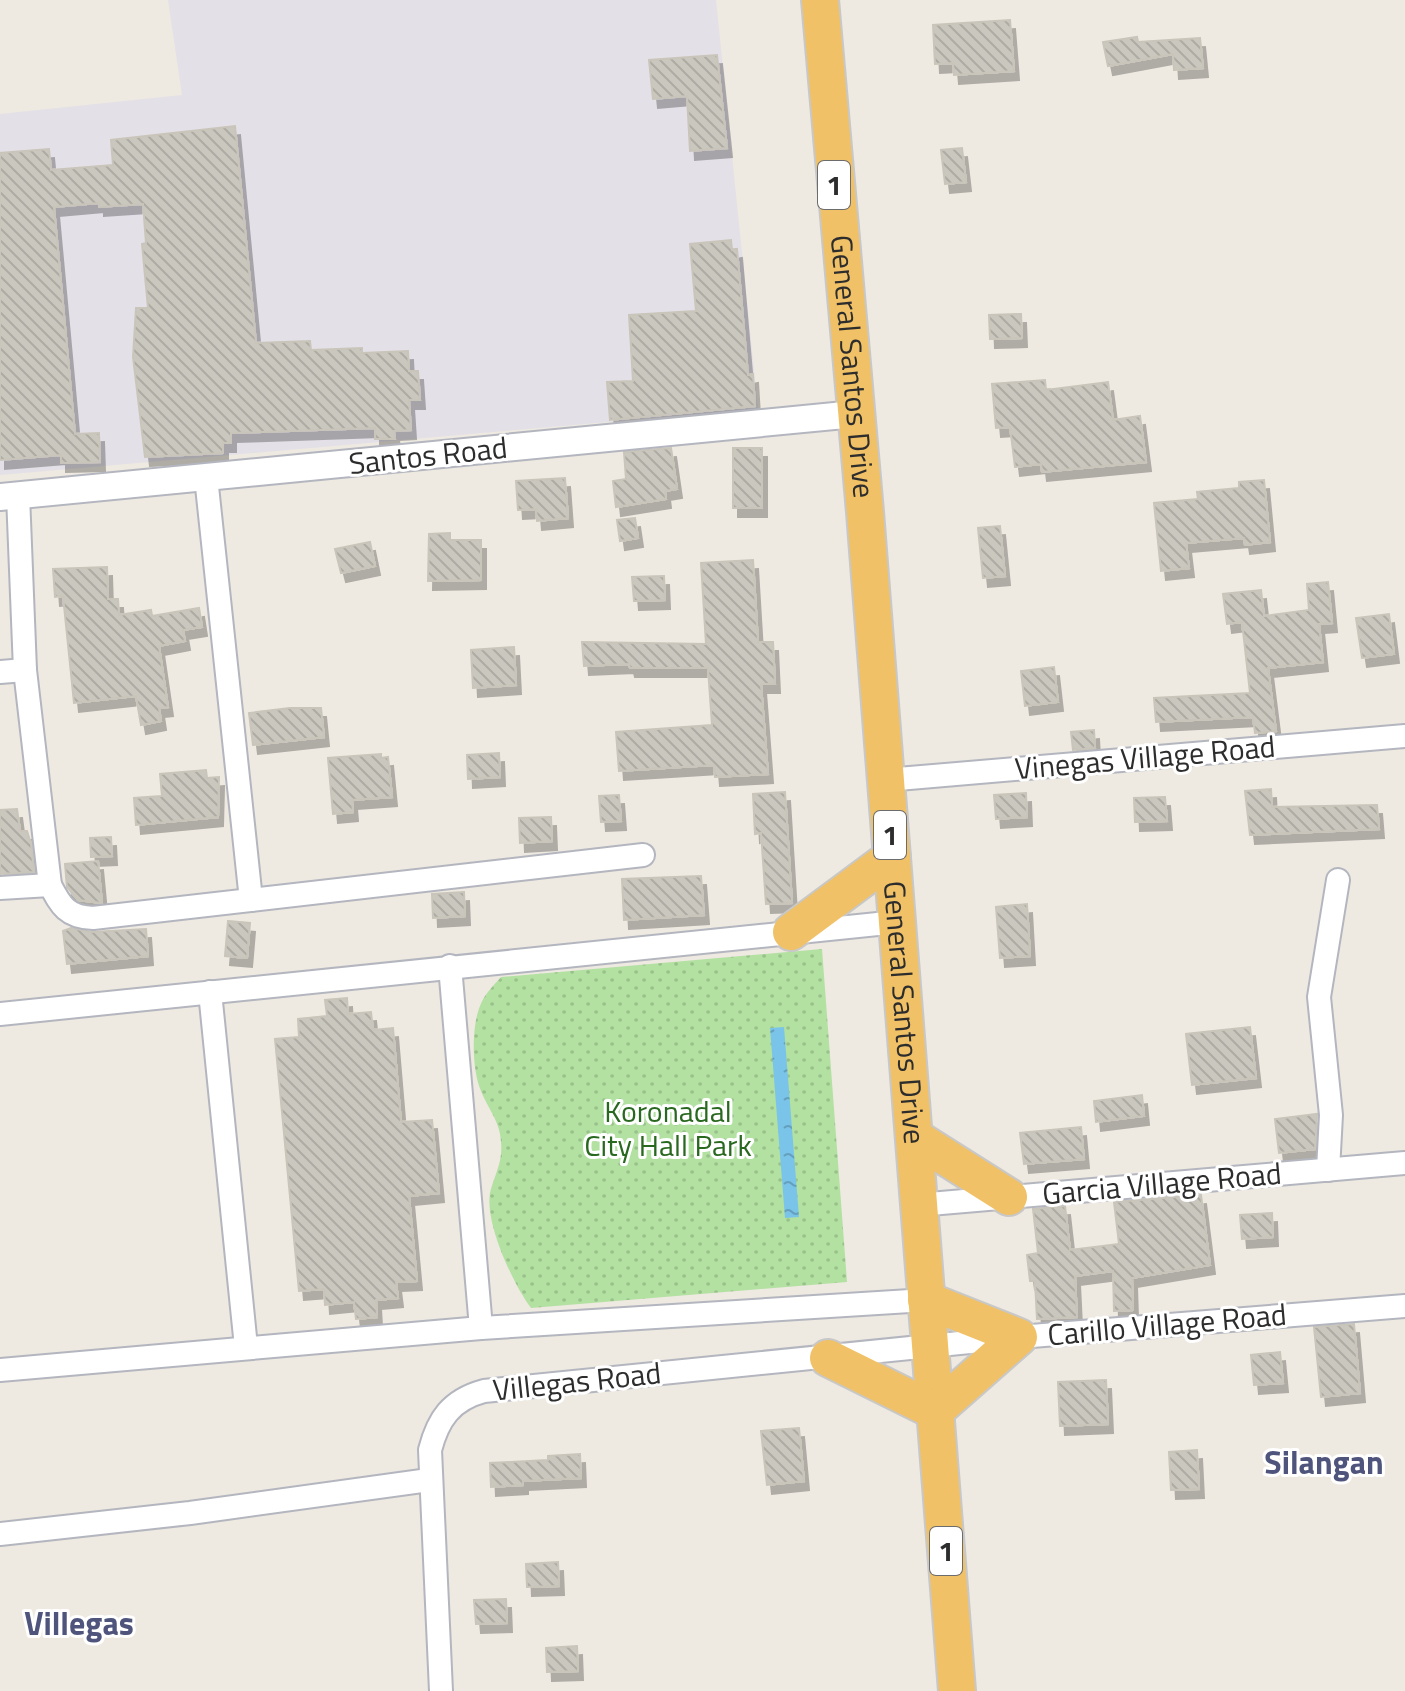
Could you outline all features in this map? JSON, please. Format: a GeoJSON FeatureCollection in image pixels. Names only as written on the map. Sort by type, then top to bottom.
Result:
{"type":"FeatureCollection","features":[{"type":"Feature","properties":{"kind":"highway","name":"General Santos Drive"},"geometry":{"type":"LineString","coordinates":[[820,0],[886,780],[957,1691]]}},
{"type":"Feature","properties":{"kind":"highway"},"geometry":{"type":"LineString","coordinates":[[791,932],[892,857]]}},
{"type":"Feature","properties":{"kind":"highway"},"geometry":{"type":"LineString","coordinates":[[914,1137],[1009,1197]]}},
{"type":"Feature","properties":{"kind":"highway"},"geometry":{"type":"LineString","coordinates":[[828,1358],[935,1411],[1019,1337],[926,1300]]}},
{"type":"Feature","properties":{"kind":"street","name":"Santos Road"},"geometry":{"type":"LineString","coordinates":[[9,496],[855,414]]}},
{"type":"Feature","properties":{"kind":"street"},"geometry":{"type":"LineString","coordinates":[[206,477],[251,900]]}},
{"type":"Feature","properties":{"kind":"street"},"geometry":{"type":"LineString","coordinates":[[9,496],[50,885],[62,908],[81,918],[643,855]]}},
{"type":"Feature","properties":{"kind":"street"},"geometry":{"type":"LineString","coordinates":[[0,672],[25,670]]}},
{"type":"Feature","properties":{"kind":"street","name":"Vinegas Village Road"},"geometry":{"type":"LineString","coordinates":[[886,780],[1405,736]]}},
{"type":"Feature","properties":{"kind":"street"},"geometry":{"type":"LineString","coordinates":[[1328,1170],[1331,1115],[1319,997],[1338,880]]}},
{"type":"Feature","properties":{"kind":"street"},"geometry":{"type":"LineString","coordinates":[[0,888],[50,885]]}},
{"type":"Feature","properties":{"kind":"street"},"geometry":{"type":"LineString","coordinates":[[0,1014],[897,922]]}},
{"type":"Feature","properties":{"kind":"street"},"geometry":{"type":"LineString","coordinates":[[450,966],[481,1328]]}},
{"type":"Feature","properties":{"kind":"street"},"geometry":{"type":"LineString","coordinates":[[210,992],[246,1347]]}},
{"type":"Feature","properties":{"kind":"street","name":"Garcia Village Road"},"geometry":{"type":"LineString","coordinates":[[918,1205],[1405,1163]]}},
{"type":"Feature","properties":{"kind":"street"},"geometry":{"type":"LineString","coordinates":[[0,1370],[481,1328],[926,1300]]}},
{"type":"Feature","properties":{"kind":"street","name":"Carillo Village Road"},"geometry":{"type":"LineString","coordinates":[[930,1348],[1019,1337],[1405,1306]]}},
{"type":"Feature","properties":{"kind":"street","name":"Villegas Road"},"geometry":{"type":"LineString","coordinates":[[441,1691],[430,1450],[436,1428],[450,1407],[465,1396],[484,1391],[930,1348]]}},
{"type":"Feature","properties":{"kind":"street"},"geometry":{"type":"LineString","coordinates":[[0,1534],[190,1513],[429,1480]]}},
{"type":"Feature","properties":{"kind":"shaded area"},"geometry":{"type":"Polygon","coordinates":[[[168,0],[716,0],[758,409],[0,475],[0,114],[182,95],[168,0]]]}},
{"type":"Feature","properties":{"kind":"green space","name":"Koronadal City Hall Park"},"geometry":{"type":"Polygon","coordinates":[[[822,949],[847,1282],[531,1308],[501,1250],[489,1201],[500,1160],[501,1142],[496,1121],[478,1082],[474,1049],[477,1015],[489,991],[501,977],[822,949]]]}},
{"type":"Feature","properties":{"kind":"water"},"geometry":{"type":"Polygon","coordinates":[[[784,1027],[799,1217],[785,1218],[770,1028],[784,1027]]]}},
{"type":"Feature","properties":{"kind":"building"},"geometry":{"type":"Polygon","coordinates":[[[1010,20],[1014,71],[954,75],[953,63],[935,64],[933,25],[1010,20]]]}},
{"type":"Feature","properties":{"kind":"building"},"geometry":{"type":"Polygon","coordinates":[[[1137,37],[1138,42],[1200,38],[1203,68],[1174,70],[1173,54],[1108,66],[1103,42],[1137,37]]]}},
{"type":"Feature","properties":{"kind":"building"},"geometry":{"type":"Polygon","coordinates":[[[717,55],[727,148],[690,151],[687,96],[653,99],[649,60],[717,55]]]}},
{"type":"Feature","properties":{"kind":"building"},"geometry":{"type":"Polygon","coordinates":[[[235,126],[256,343],[310,341],[311,350],[362,348],[362,353],[408,351],[409,371],[418,371],[420,400],[409,400],[411,430],[394,431],[395,439],[375,439],[375,428],[231,433],[231,443],[223,443],[223,453],[145,457],[133,357],[136,308],[148,308],[142,244],[146,243],[143,204],[99,207],[99,203],[54,207],[75,434],[99,433],[100,462],[61,463],[61,455],[0,460],[0,153],[49,149],[51,170],[113,165],[111,140],[235,126]]]}},
{"type":"Feature","properties":{"kind":"building"},"geometry":{"type":"Polygon","coordinates":[[[962,148],[966,182],[945,184],[941,150],[962,148]]]}},
{"type":"Feature","properties":{"kind":"building"},"geometry":{"type":"Polygon","coordinates":[[[731,240],[732,250],[737,249],[748,375],[753,374],[755,406],[610,420],[607,382],[633,381],[629,315],[696,311],[690,244],[731,240]]]}},
{"type":"Feature","properties":{"kind":"building"},"geometry":{"type":"Polygon","coordinates":[[[1021,314],[1022,338],[990,339],[989,315],[1021,314]]]}},
{"type":"Feature","properties":{"kind":"building"},"geometry":{"type":"Polygon","coordinates":[[[1045,380],[1046,390],[1108,382],[1113,420],[1140,416],[1146,462],[1042,472],[1041,464],[1015,467],[1010,427],[996,428],[992,384],[1045,380]]]}},
{"type":"Feature","properties":{"kind":"building"},"geometry":{"type":"Polygon","coordinates":[[[671,448],[677,489],[665,491],[666,499],[616,507],[613,481],[626,479],[624,452],[671,448]]]}},
{"type":"Feature","properties":{"kind":"building"},"geometry":{"type":"Polygon","coordinates":[[[733,448],[762,448],[762,508],[733,508],[733,448]]]}},
{"type":"Feature","properties":{"kind":"building"},"geometry":{"type":"Polygon","coordinates":[[[565,478],[568,518],[537,521],[536,509],[518,510],[516,481],[565,478]]]}},
{"type":"Feature","properties":{"kind":"building"},"geometry":{"type":"Polygon","coordinates":[[[1264,480],[1270,542],[1245,545],[1244,538],[1186,543],[1189,568],[1161,571],[1154,503],[1198,499],[1197,492],[1239,488],[1239,482],[1264,480]]]}},
{"type":"Feature","properties":{"kind":"building"},"geometry":{"type":"Polygon","coordinates":[[[635,518],[638,538],[620,541],[617,520],[635,518]]]}},
{"type":"Feature","properties":{"kind":"building"},"geometry":{"type":"Polygon","coordinates":[[[1000,526],[1005,576],[983,578],[978,528],[1000,526]]]}},
{"type":"Feature","properties":{"kind":"building"},"geometry":{"type":"Polygon","coordinates":[[[450,533],[450,540],[481,540],[481,580],[428,581],[429,534],[450,533]]]}},
{"type":"Feature","properties":{"kind":"building"},"geometry":{"type":"Polygon","coordinates":[[[370,542],[375,566],[341,573],[335,549],[370,542]]]}},
{"type":"Feature","properties":{"kind":"building"},"geometry":{"type":"Polygon","coordinates":[[[753,560],[758,642],[773,642],[775,684],[761,684],[768,774],[715,777],[714,765],[619,771],[616,732],[712,725],[708,668],[630,668],[629,664],[584,666],[582,642],[706,644],[701,563],[753,560]]]}},
{"type":"Feature","properties":{"kind":"building"},"geometry":{"type":"Polygon","coordinates":[[[107,567],[108,599],[118,599],[119,615],[151,610],[152,616],[199,608],[202,627],[183,630],[185,641],[159,646],[168,707],[159,708],[161,721],[141,725],[136,696],[74,703],[63,596],[55,597],[53,569],[107,567]]]}},
{"type":"Feature","properties":{"kind":"building"},"geometry":{"type":"Polygon","coordinates":[[[664,576],[665,600],[634,601],[632,577],[664,576]]]}},
{"type":"Feature","properties":{"kind":"building"},"geometry":{"type":"Polygon","coordinates":[[[1328,582],[1332,623],[1319,624],[1323,662],[1268,668],[1276,731],[1255,733],[1253,717],[1156,722],[1154,698],[1250,693],[1242,622],[1227,624],[1223,594],[1261,590],[1264,616],[1309,610],[1307,584],[1328,582]]]}},
{"type":"Feature","properties":{"kind":"building"},"geometry":{"type":"Polygon","coordinates":[[[1389,614],[1394,654],[1362,658],[1356,618],[1389,614]]]}},
{"type":"Feature","properties":{"kind":"building"},"geometry":{"type":"Polygon","coordinates":[[[514,647],[516,685],[473,688],[471,650],[514,647]]]}},
{"type":"Feature","properties":{"kind":"building"},"geometry":{"type":"Polygon","coordinates":[[[1054,667],[1058,702],[1025,706],[1021,671],[1054,667]]]}},
{"type":"Feature","properties":{"kind":"building"},"geometry":{"type":"Polygon","coordinates":[[[321,708],[324,737],[253,745],[249,713],[321,708]]]}},
{"type":"Feature","properties":{"kind":"building"},"geometry":{"type":"Polygon","coordinates":[[[1094,730],[1095,748],[1073,750],[1071,732],[1094,730]]]}},
{"type":"Feature","properties":{"kind":"building"},"geometry":{"type":"Polygon","coordinates":[[[499,753],[500,777],[468,779],[467,755],[499,753]]]}},
{"type":"Feature","properties":{"kind":"building"},"geometry":{"type":"Polygon","coordinates":[[[381,754],[381,758],[388,757],[392,797],[352,800],[353,812],[333,814],[328,758],[381,754]]]}},
{"type":"Feature","properties":{"kind":"building"},"geometry":{"type":"Polygon","coordinates":[[[206,770],[207,778],[219,777],[218,817],[136,825],[134,798],[162,796],[160,774],[206,770]]]}},
{"type":"Feature","properties":{"kind":"building"},"geometry":{"type":"Polygon","coordinates":[[[1271,789],[1272,807],[1377,805],[1379,829],[1250,835],[1245,791],[1271,789]]]}},
{"type":"Feature","properties":{"kind":"building"},"geometry":{"type":"Polygon","coordinates":[[[785,792],[792,903],[766,904],[761,833],[755,834],[753,794],[785,792]]]}},
{"type":"Feature","properties":{"kind":"building"},"geometry":{"type":"Polygon","coordinates":[[[1026,793],[1027,817],[996,819],[994,795],[1026,793]]]}},
{"type":"Feature","properties":{"kind":"building"},"geometry":{"type":"Polygon","coordinates":[[[619,795],[621,821],[601,822],[599,796],[619,795]]]}},
{"type":"Feature","properties":{"kind":"building"},"geometry":{"type":"Polygon","coordinates":[[[1165,797],[1167,821],[1135,822],[1134,798],[1165,797]]]}},
{"type":"Feature","properties":{"kind":"building"},"geometry":{"type":"Polygon","coordinates":[[[17,809],[20,831],[27,831],[31,844],[34,872],[0,874],[0,810],[17,809]]]}},
{"type":"Feature","properties":{"kind":"building"},"geometry":{"type":"Polygon","coordinates":[[[551,817],[552,841],[520,843],[519,818],[551,817]]]}},
{"type":"Feature","properties":{"kind":"building"},"geometry":{"type":"Polygon","coordinates":[[[111,837],[112,856],[91,857],[90,838],[111,837]]]}},
{"type":"Feature","properties":{"kind":"building"},"geometry":{"type":"Polygon","coordinates":[[[98,861],[102,903],[78,900],[67,887],[65,864],[98,861]]]}},
{"type":"Feature","properties":{"kind":"building"},"geometry":{"type":"Polygon","coordinates":[[[701,876],[704,915],[624,920],[622,879],[701,876]]]}},
{"type":"Feature","properties":{"kind":"building"},"geometry":{"type":"Polygon","coordinates":[[[464,892],[465,916],[433,918],[432,894],[464,892]]]}},
{"type":"Feature","properties":{"kind":"building"},"geometry":{"type":"Polygon","coordinates":[[[1027,904],[1030,956],[1000,958],[996,907],[1027,904]]]}},
{"type":"Feature","properties":{"kind":"building"},"geometry":{"type":"Polygon","coordinates":[[[228,921],[250,923],[247,958],[225,956],[228,921]]]}},
{"type":"Feature","properties":{"kind":"building"},"geometry":{"type":"Polygon","coordinates":[[[71,928],[92,932],[146,929],[148,956],[67,964],[63,931],[71,928]]]}},
{"type":"Feature","properties":{"kind":"building"},"geometry":{"type":"Polygon","coordinates":[[[347,998],[348,1014],[371,1012],[373,1030],[393,1028],[401,1122],[432,1120],[439,1193],[409,1196],[417,1281],[396,1282],[398,1298],[376,1300],[377,1317],[356,1319],[354,1302],[325,1305],[324,1289],[299,1291],[275,1039],[299,1037],[298,1019],[327,1016],[325,1000],[347,998]]]}},
{"type":"Feature","properties":{"kind":"building"},"geometry":{"type":"Polygon","coordinates":[[[1250,1027],[1256,1078],[1192,1085],[1186,1034],[1250,1027]]]}},
{"type":"Feature","properties":{"kind":"building"},"geometry":{"type":"Polygon","coordinates":[[[1142,1095],[1144,1116],[1096,1122],[1094,1101],[1142,1095]]]}},
{"type":"Feature","properties":{"kind":"building"},"geometry":{"type":"Polygon","coordinates":[[[1317,1114],[1315,1149],[1279,1153],[1275,1119],[1317,1114]]]}},
{"type":"Feature","properties":{"kind":"building"},"geometry":{"type":"Polygon","coordinates":[[[1081,1127],[1084,1159],[1024,1164],[1020,1133],[1081,1127]]]}},
{"type":"Feature","properties":{"kind":"building"},"geometry":{"type":"Polygon","coordinates":[[[1201,1195],[1210,1265],[1132,1278],[1133,1310],[1114,1311],[1113,1271],[1075,1276],[1077,1317],[1037,1319],[1035,1281],[1030,1281],[1027,1255],[1038,1253],[1033,1209],[1065,1206],[1070,1250],[1119,1244],[1114,1202],[1201,1195]]]}},
{"type":"Feature","properties":{"kind":"building"},"geometry":{"type":"Polygon","coordinates":[[[1272,1213],[1273,1237],[1242,1239],[1240,1215],[1272,1213]]]}},
{"type":"Feature","properties":{"kind":"building"},"geometry":{"type":"Polygon","coordinates":[[[1354,1324],[1360,1393],[1321,1397],[1314,1327],[1354,1324]]]}},
{"type":"Feature","properties":{"kind":"building"},"geometry":{"type":"Polygon","coordinates":[[[1280,1352],[1283,1383],[1254,1385],[1251,1355],[1280,1352]]]}},
{"type":"Feature","properties":{"kind":"building"},"geometry":{"type":"Polygon","coordinates":[[[1106,1380],[1108,1424],[1060,1426],[1058,1382],[1106,1380]]]}},
{"type":"Feature","properties":{"kind":"building"},"geometry":{"type":"Polygon","coordinates":[[[799,1428],[804,1481],[767,1485],[761,1431],[799,1428]]]}},
{"type":"Feature","properties":{"kind":"building"},"geometry":{"type":"Polygon","coordinates":[[[1197,1450],[1199,1489],[1171,1490],[1169,1452],[1197,1450]]]}},
{"type":"Feature","properties":{"kind":"building"},"geometry":{"type":"Polygon","coordinates":[[[580,1454],[581,1478],[523,1481],[523,1485],[491,1487],[490,1463],[548,1460],[548,1456],[580,1454]]]}},
{"type":"Feature","properties":{"kind":"building"},"geometry":{"type":"Polygon","coordinates":[[[558,1562],[559,1586],[527,1587],[526,1564],[558,1562]]]}},
{"type":"Feature","properties":{"kind":"building"},"geometry":{"type":"Polygon","coordinates":[[[506,1599],[507,1623],[476,1624],[474,1600],[506,1599]]]}},
{"type":"Feature","properties":{"kind":"building"},"geometry":{"type":"Polygon","coordinates":[[[577,1646],[578,1671],[547,1672],[546,1648],[577,1646]]]}},
{"type":"Feature","properties":{"kind":"district","name":"Silangan"},"geometry":{"type":"Point","coordinates":[1324,1463]}},
{"type":"Feature","properties":{"kind":"district","name":"Villegas"},"geometry":{"type":"Point","coordinates":[79,1624]}}]}
